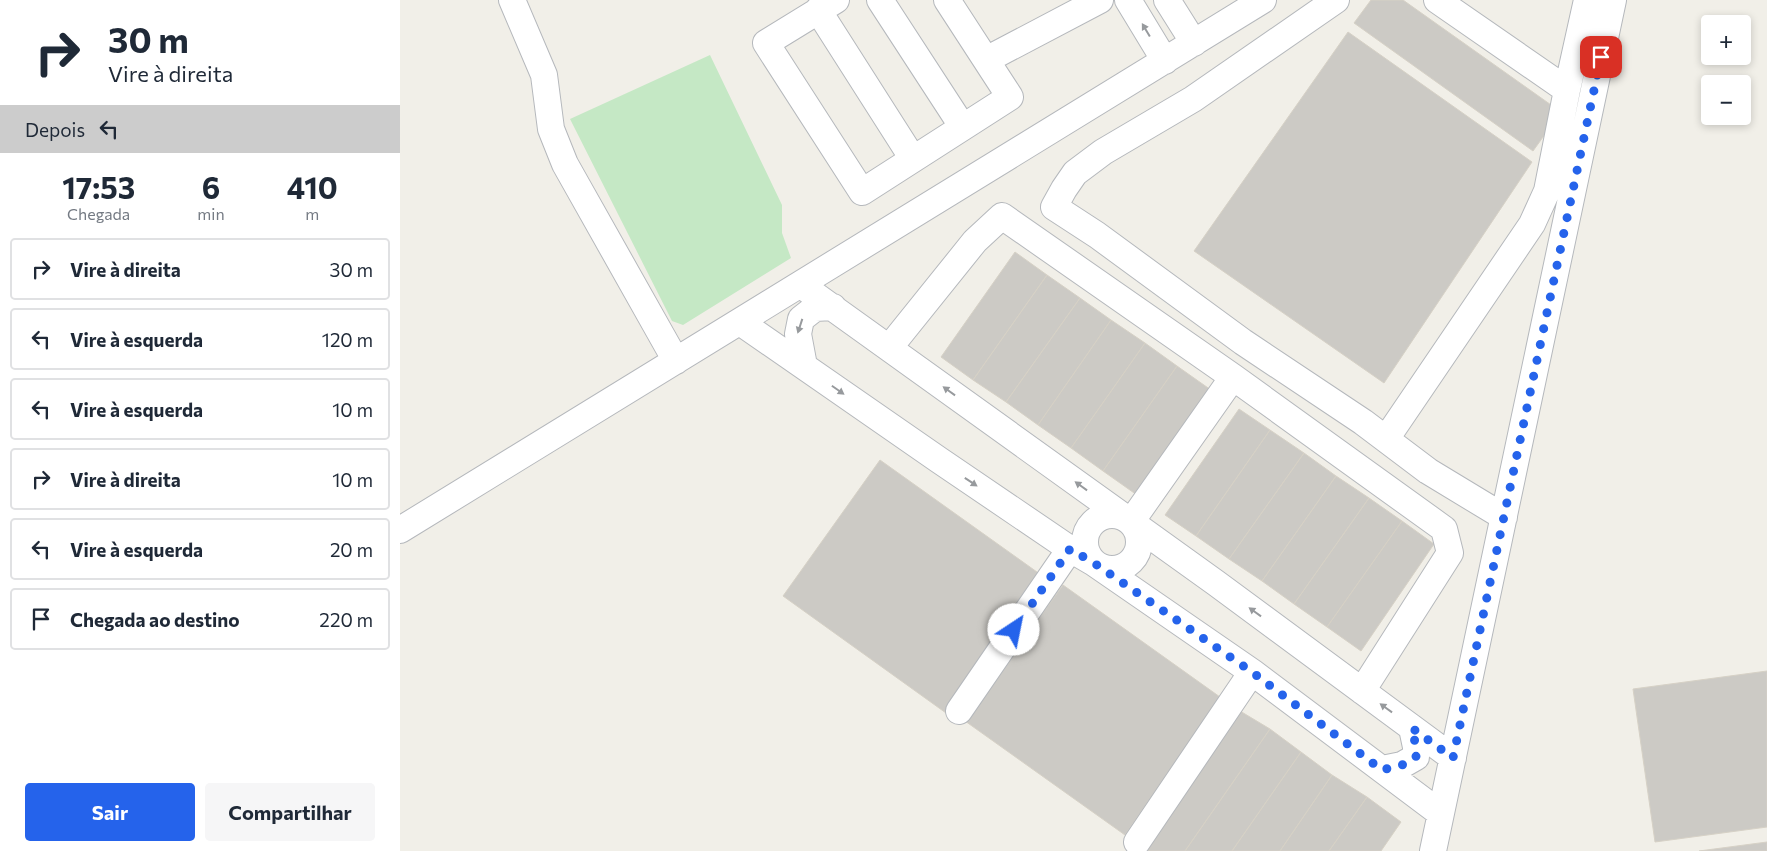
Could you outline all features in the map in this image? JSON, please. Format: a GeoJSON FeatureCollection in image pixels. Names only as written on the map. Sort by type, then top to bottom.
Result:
{"type":"FeatureCollection","features":[{"type":"Feature","properties":{"kind":"street"},"geometry":{"type":"LineString","coordinates":[[512,0],[544,75],[551,129],[565,164],[676,361]]}},
{"type":"Feature","properties":{"kind":"street"},"geometry":{"type":"LineString","coordinates":[[880,0],[962,126]]}},
{"type":"Feature","properties":{"kind":"street"},"geometry":{"type":"LineString","coordinates":[[913,159],[827,5],[766,44],[862,192],[913,159],[962,126],[1010,97],[947,0]]}},
{"type":"Feature","properties":{"kind":"street"},"geometry":{"type":"LineString","coordinates":[[986,60],[1100,0]]}},
{"type":"Feature","properties":{"kind":"street"},"geometry":{"type":"LineString","coordinates":[[1128,0],[1165,61]]}},
{"type":"Feature","properties":{"kind":"street"},"geometry":{"type":"LineString","coordinates":[[1168,0],[1194,43]]}},
{"type":"Feature","properties":{"kind":"street"},"geometry":{"type":"LineString","coordinates":[[400,530],[1263,0]]}},
{"type":"Feature","properties":{"kind":"street"},"geometry":{"type":"LineString","coordinates":[[1336,0],[1193,99],[1102,152],[1075,173],[1054,207],[1097,235],[1243,342],[1355,417],[1428,471],[1504,517]]}},
{"type":"Feature","properties":{"kind":"street"},"geometry":{"type":"LineString","coordinates":[[1438,0],[1567,90]]}},
{"type":"Feature","properties":{"kind":"street"},"geometry":{"type":"LineString","coordinates":[[1386,440],[1532,224],[1547,191],[1587,0]]}},
{"type":"Feature","properties":{"kind":"street"},"geometry":{"type":"LineString","coordinates":[[1433,851],[1613,0]]}},
{"type":"Feature","properties":{"kind":"street"},"geometry":{"type":"LineString","coordinates":[[889,348],[975,241],[1002,216],[1233,377],[1444,529],[1450,554],[1362,691]]}},
{"type":"Feature","properties":{"kind":"street"},"geometry":{"type":"LineString","coordinates":[[801,285],[1131,522],[1453,758]]}},
{"type":"Feature","properties":{"kind":"street"},"geometry":{"type":"LineString","coordinates":[[804,366],[798,334],[802,319],[815,308],[833,307]]}},
{"type":"Feature","properties":{"kind":"street"},"geometry":{"type":"LineString","coordinates":[[740,322],[1070,549],[1094,563],[1102,568],[1119,569],[1128,565],[1135,558],[1140,545],[1139,536],[1131,522],[1123,517],[1114,515],[1104,516],[1094,522],[1088,529],[1085,541],[1086,550],[1094,563],[1252,672],[1440,813]]}},
{"type":"Feature","properties":{"kind":"street"},"geometry":{"type":"LineString","coordinates":[[1131,522],[1233,377]]}},
{"type":"Feature","properties":{"kind":"street"},"geometry":{"type":"LineString","coordinates":[[959,711],[1070,549]]}},
{"type":"Feature","properties":{"kind":"street"},"geometry":{"type":"LineString","coordinates":[[1137,842],[1252,672]]}},
{"type":"Feature","properties":{"kind":"street"},"geometry":{"type":"LineString","coordinates":[[1382,770],[1402,765],[1416,757],[1412,728]]}},
{"type":"Feature","properties":{"kind":"green space"},"geometry":{"type":"Polygon","coordinates":[[[710,55],[782,205],[782,233],[791,258],[683,325],[672,321],[570,119],[710,55]]]}},
{"type":"Feature","properties":{"kind":"building"},"geometry":{"type":"Polygon","coordinates":[[[1371,0],[1403,0],[1561,112],[1533,151],[1354,23],[1371,0]]]}},
{"type":"Feature","properties":{"kind":"building"},"geometry":{"type":"Polygon","coordinates":[[[1348,32],[1532,162],[1384,383],[1194,251],[1348,32]]]}},
{"type":"Feature","properties":{"kind":"building"},"geometry":{"type":"Polygon","coordinates":[[[1015,252],[1047,275],[973,380],[941,357],[1015,252]]]}},
{"type":"Feature","properties":{"kind":"building"},"geometry":{"type":"Polygon","coordinates":[[[1047,275],[1080,298],[1006,402],[973,380],[1047,275]]]}},
{"type":"Feature","properties":{"kind":"building"},"geometry":{"type":"Polygon","coordinates":[[[1080,298],[1111,320],[1038,425],[1006,402],[1080,298]]]}},
{"type":"Feature","properties":{"kind":"building"},"geometry":{"type":"Polygon","coordinates":[[[1111,320],[1145,343],[1071,448],[1038,425],[1111,320]]]}},
{"type":"Feature","properties":{"kind":"building"},"geometry":{"type":"Polygon","coordinates":[[[1145,343],[1177,366],[1103,471],[1071,448],[1145,343]]]}},
{"type":"Feature","properties":{"kind":"building"},"geometry":{"type":"Polygon","coordinates":[[[1177,366],[1211,390],[1137,495],[1103,471],[1177,366]]]}},
{"type":"Feature","properties":{"kind":"building"},"geometry":{"type":"Polygon","coordinates":[[[1239,409],[1270,430],[1196,536],[1165,515],[1239,409]]]}},
{"type":"Feature","properties":{"kind":"building"},"geometry":{"type":"Polygon","coordinates":[[[1270,430],[1304,453],[1229,559],[1196,536],[1270,430]]]}},
{"type":"Feature","properties":{"kind":"building"},"geometry":{"type":"Polygon","coordinates":[[[1304,453],[1336,476],[1262,581],[1229,559],[1304,453]]]}},
{"type":"Feature","properties":{"kind":"building"},"geometry":{"type":"Polygon","coordinates":[[[880,460],[1044,577],[946,713],[783,596],[880,460]]]}},
{"type":"Feature","properties":{"kind":"building"},"geometry":{"type":"Polygon","coordinates":[[[1336,476],[1369,498],[1294,604],[1262,581],[1336,476]]]}},
{"type":"Feature","properties":{"kind":"building"},"geometry":{"type":"Polygon","coordinates":[[[1369,498],[1402,521],[1327,627],[1294,604],[1369,498]]]}},
{"type":"Feature","properties":{"kind":"building"},"geometry":{"type":"Polygon","coordinates":[[[1402,521],[1434,544],[1361,651],[1327,627],[1402,521]]]}},
{"type":"Feature","properties":{"kind":"building"},"geometry":{"type":"Polygon","coordinates":[[[1063,585],[1220,697],[1125,835],[965,721],[1063,585]]]}},
{"type":"Feature","properties":{"kind":"building"},"geometry":{"type":"Polygon","coordinates":[[[1767,671],[1767,827],[1655,842],[1633,689],[1767,671]]]}},
{"type":"Feature","properties":{"kind":"building"},"geometry":{"type":"Polygon","coordinates":[[[1240,711],[1270,729],[1185,851],[1148,851],[1145,849],[1240,711]]]}},
{"type":"Feature","properties":{"kind":"building"},"geometry":{"type":"Polygon","coordinates":[[[1270,729],[1301,752],[1232,851],[1185,851],[1270,729]]]}},
{"type":"Feature","properties":{"kind":"building"},"geometry":{"type":"Polygon","coordinates":[[[1301,752],[1332,775],[1280,851],[1232,851],[1301,752]]]}},
{"type":"Feature","properties":{"kind":"building"},"geometry":{"type":"Polygon","coordinates":[[[1332,775],[1367,797],[1329,851],[1280,851],[1332,775]]]}},
{"type":"Feature","properties":{"kind":"building"},"geometry":{"type":"Polygon","coordinates":[[[1367,797],[1401,822],[1381,851],[1329,851],[1367,797]]]}},
{"type":"Feature","properties":{"kind":"building"},"geometry":{"type":"Polygon","coordinates":[[[1767,842],[1767,851],[1699,851],[1767,842]]]}},
{"type":"Feature","properties":{"kind":"route"},"geometry":{"type":"LineString","coordinates":[[1014,630],[1070,549],[1094,563],[1252,672],[1382,770],[1402,765],[1416,757],[1412,728],[1453,758],[1601,57]]}}]}
